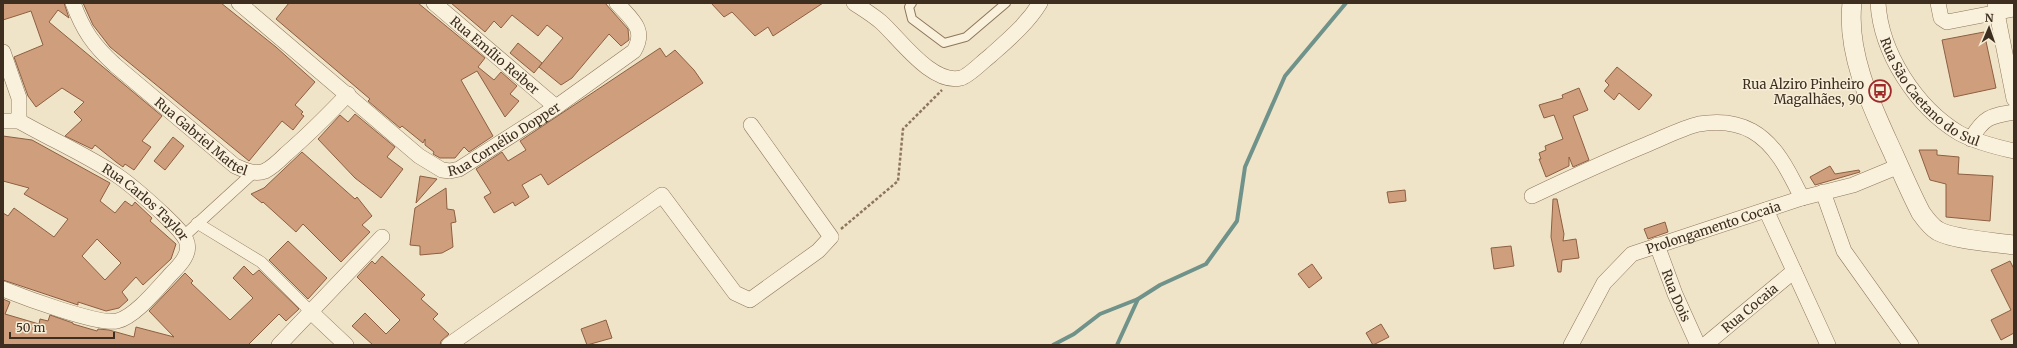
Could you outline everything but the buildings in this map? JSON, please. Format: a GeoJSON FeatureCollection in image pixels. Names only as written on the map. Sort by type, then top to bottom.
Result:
{"type":"FeatureCollection","features":[{"type":"Feature","properties":{"kind":"street","name":"Rua Gabriel Mattel"},"geometry":{"type":"LineString","coordinates":[[72,3],[88,37],[114,66],[235,166],[254,172],[264,172],[302,141],[348,94]]}},
{"type":"Feature","properties":{"kind":"street","name":"Rua Cornélio Dopper"},"geometry":{"type":"LineString","coordinates":[[239,3],[348,94],[419,156],[433,166],[450,171],[465,166],[556,107],[634,51],[637,45],[639,31],[617,3]]}},
{"type":"Feature","properties":{"kind":"street","name":"Rua Emílio Reiber"},"geometry":{"type":"LineString","coordinates":[[434,3],[556,107]]}},
{"type":"Feature","properties":{"kind":"street"},"geometry":{"type":"LineString","coordinates":[[854,3],[880,21],[923,64],[933,71],[953,79],[964,77],[994,52],[1026,23],[1040,3]]}},
{"type":"Feature","properties":{"kind":"street"},"geometry":{"type":"LineString","coordinates":[[1852,3],[1851,33],[1863,77],[1882,127],[1921,213],[1929,224],[1938,231],[1954,236],[2014,245]]}},
{"type":"Feature","properties":{"kind":"street","name":"Rua São Caetano do Sul"},"geometry":{"type":"LineString","coordinates":[[1878,3],[1889,51],[1908,84],[1922,102],[1958,132],[1971,139],[2014,151]]}},
{"type":"Feature","properties":{"kind":"street"},"geometry":{"type":"LineString","coordinates":[[1938,3],[1941,18],[1944,21],[1952,22],[1996,8],[2014,9]]}},
{"type":"Feature","properties":{"kind":"street"},"geometry":{"type":"LineString","coordinates":[[1996,8],[2014,99]]}},
{"type":"Feature","properties":{"kind":"street"},"geometry":{"type":"LineString","coordinates":[[3,52],[19,98],[20,121]]}},
{"type":"Feature","properties":{"kind":"street"},"geometry":{"type":"LineString","coordinates":[[1971,139],[1979,124],[1984,119],[1994,115],[2014,112]]}},
{"type":"Feature","properties":{"kind":"street","name":"Rua Carlos Taylor"},"geometry":{"type":"LineString","coordinates":[[3,121],[20,121],[117,176],[142,194],[184,236],[187,242],[187,253],[177,268],[133,312],[117,321],[98,319],[24,298],[3,289]]}},
{"type":"Feature","properties":{"kind":"street"},"geometry":{"type":"LineString","coordinates":[[1532,196],[1586,170],[1672,134],[1699,124],[1726,122],[1752,131],[1764,139],[1783,164],[1802,198]]}},
{"type":"Feature","properties":{"kind":"street"},"geometry":{"type":"LineString","coordinates":[[450,345],[662,195],[735,293],[750,300],[818,251],[831,238],[751,125]]}},
{"type":"Feature","properties":{"kind":"street","name":"Prolongamento Cocaia"},"geometry":{"type":"LineString","coordinates":[[1573,344],[1604,283],[1632,254],[1802,198],[1853,184],[1899,166]]}},
{"type":"Feature","properties":{"kind":"street"},"geometry":{"type":"LineString","coordinates":[[184,236],[254,172]]}},
{"type":"Feature","properties":{"kind":"street"},"geometry":{"type":"LineString","coordinates":[[1823,192],[1844,251],[1910,345]]}},
{"type":"Feature","properties":{"kind":"street"},"geometry":{"type":"LineString","coordinates":[[1766,210],[1828,345]]}},
{"type":"Feature","properties":{"kind":"street"},"geometry":{"type":"LineString","coordinates":[[197,223],[262,262],[346,345]]}},
{"type":"Feature","properties":{"kind":"street"},"geometry":{"type":"LineString","coordinates":[[279,345],[382,237]]}},
{"type":"Feature","properties":{"kind":"street","name":"Rua Dois"},"geometry":{"type":"LineString","coordinates":[[1657,245],[1678,301],[1698,345]]}},
{"type":"Feature","properties":{"kind":"street","name":"Rua Cocaia"},"geometry":{"type":"LineString","coordinates":[[1705,345],[1794,271]]}},
{"type":"Feature","properties":{"kind":"lane"},"geometry":{"type":"LineString","coordinates":[[912,3],[909,7],[912,19],[944,43],[966,37],[1006,3]]}},
{"type":"Feature","properties":{"kind":"path"},"geometry":{"type":"LineString","coordinates":[[831,238],[898,181],[903,129],[953,79]]}},
{"type":"Feature","properties":{"kind":"waterway"},"geometry":{"type":"LineString","coordinates":[[1117,345],[1138,299],[1160,285],[1206,264],[1237,221],[1245,167],[1285,76],[1346,3]]}},
{"type":"Feature","properties":{"kind":"waterway"},"geometry":{"type":"LineString","coordinates":[[1053,345],[1074,334],[1100,314],[1138,299]]}},
{"type":"Feature","properties":{"kind":"place","name":"Rua Alziro Pinheiro Magalhães, 90"},"geometry":{"type":"Point","coordinates":[1880,91]}}]}
